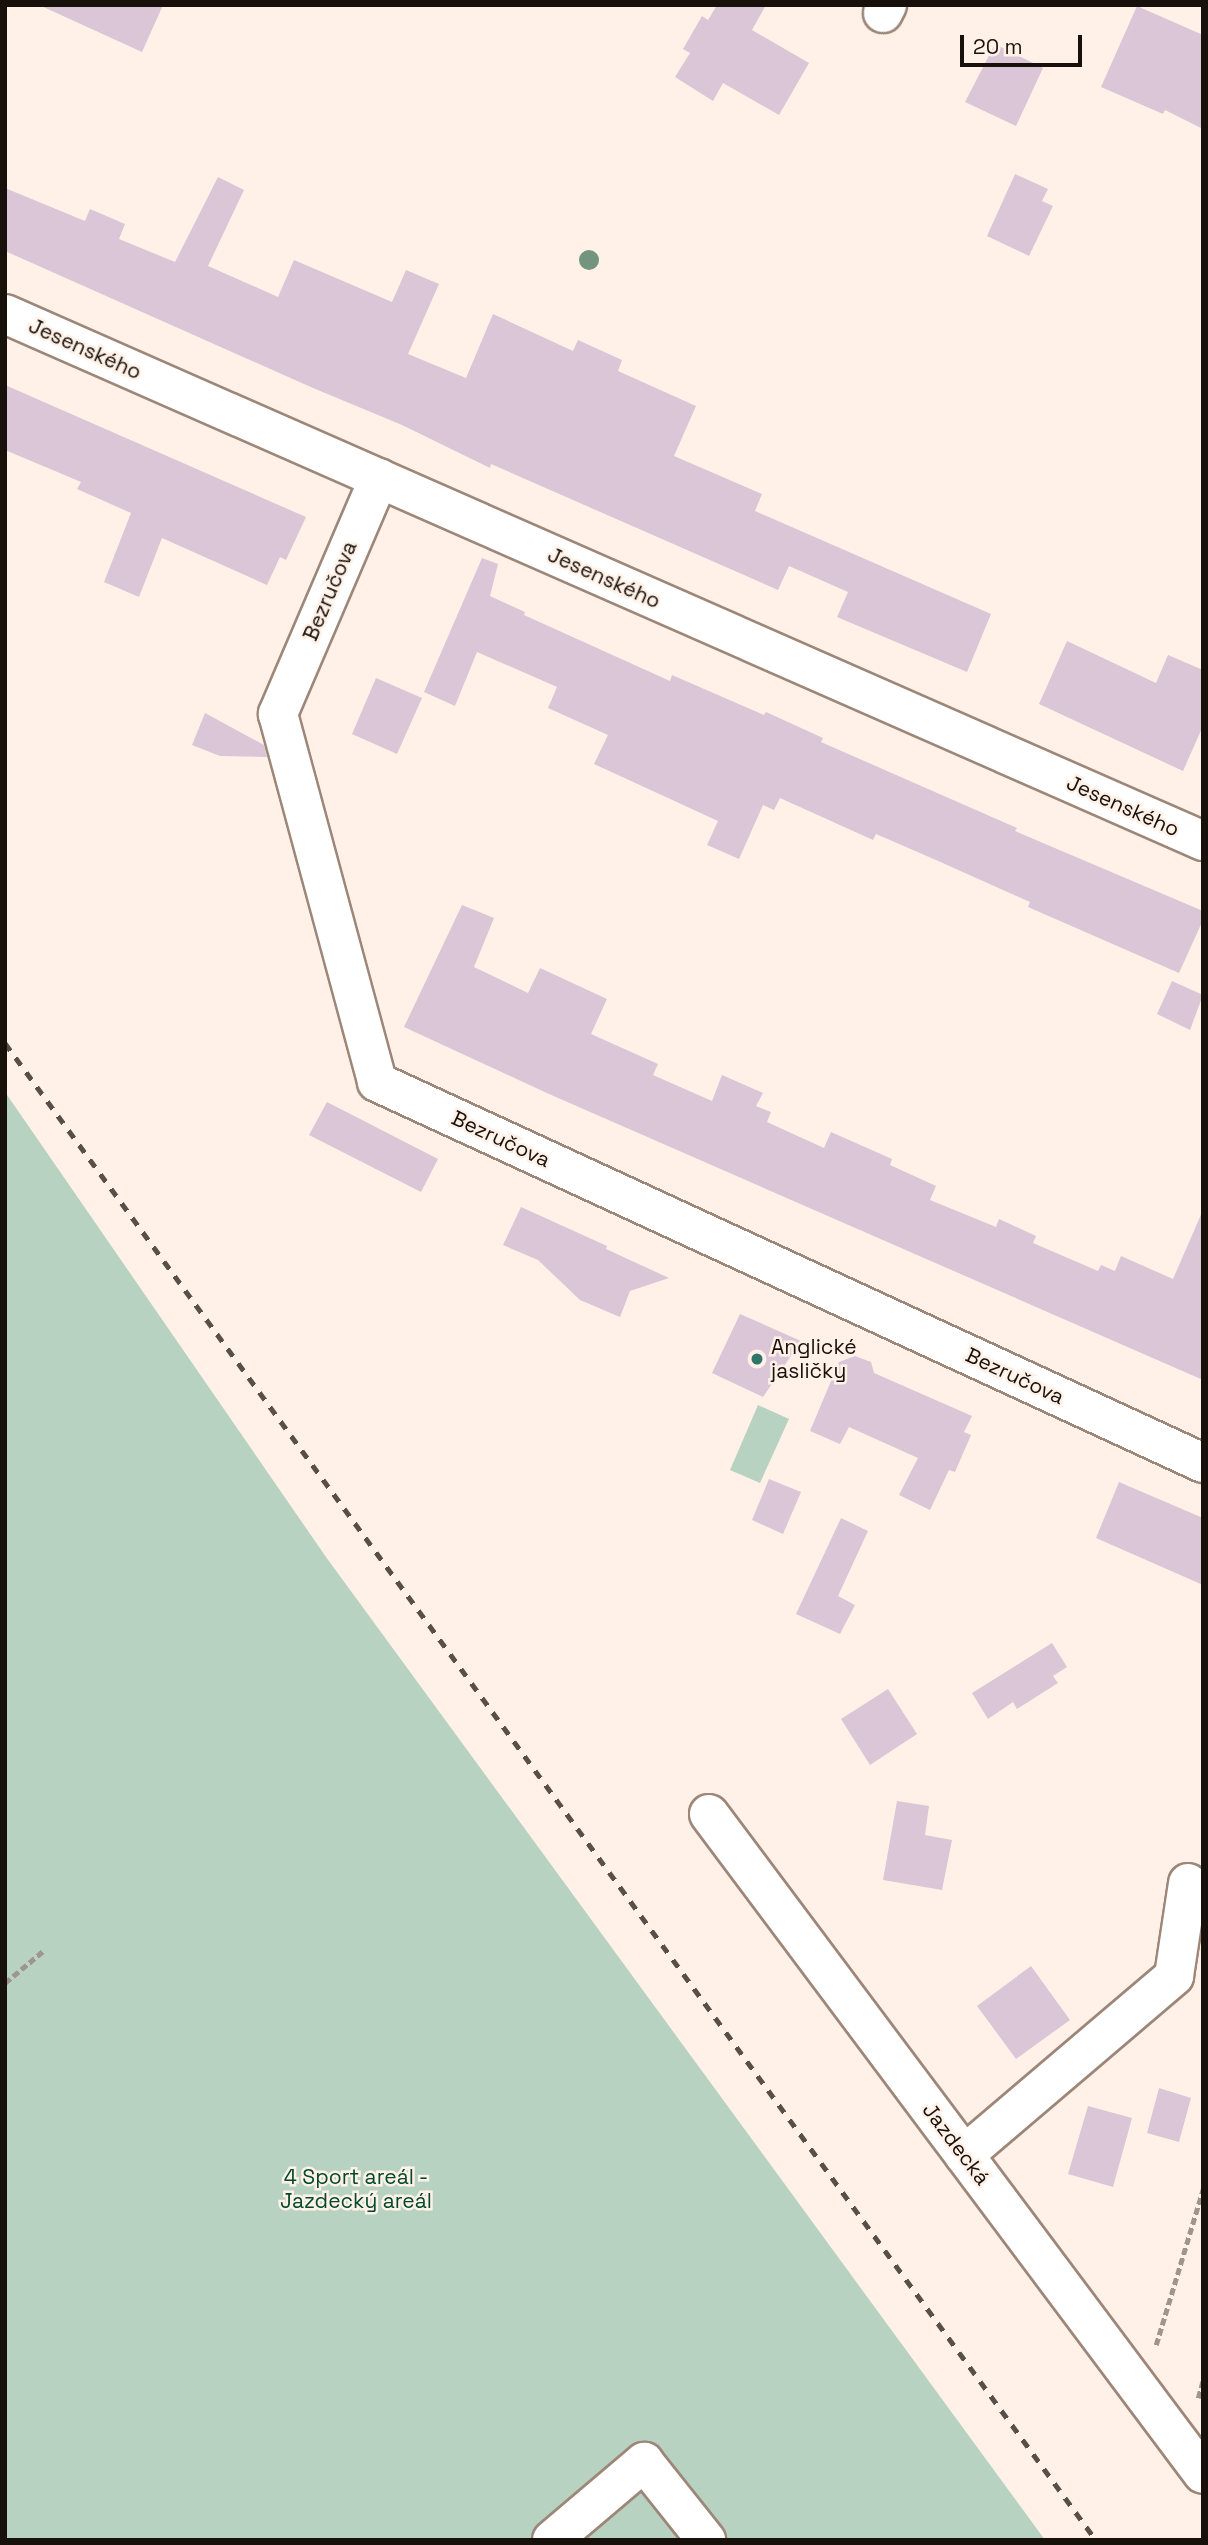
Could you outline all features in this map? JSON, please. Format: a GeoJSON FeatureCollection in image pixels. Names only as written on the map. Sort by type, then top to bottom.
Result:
{"type":"FeatureCollection","features":[{"type":"Feature","properties":{"kind":"street","name":"Jesenského"},"geometry":{"type":"LineString","coordinates":[[5,314],[1203,841]]}},
{"type":"Feature","properties":{"kind":"street","name":"Bezručova"},"geometry":{"type":"LineString","coordinates":[[379,478],[278,714],[377,1082],[1203,1463]]}},
{"type":"Feature","properties":{"kind":"street","name":"Jazdecká"},"geometry":{"type":"LineString","coordinates":[[709,1814],[1203,2474]]}},
{"type":"Feature","properties":{"kind":"street"},"geometry":{"type":"LineString","coordinates":[[964,2155],[1174,1976],[1188,1883]]}},
{"type":"Feature","properties":{"kind":"street"},"geometry":{"type":"LineString","coordinates":[[552,2540],[644,2462],[706,2540]]}},
{"type":"Feature","properties":{"kind":"path"},"geometry":{"type":"LineString","coordinates":[[5,1983],[43,1951]]}},
{"type":"Feature","properties":{"kind":"path"},"geometry":{"type":"LineString","coordinates":[[1142,2393],[1203,2189]]}},
{"type":"Feature","properties":{"kind":"green space","name":"4 Sport areál - Jazdecký areál"},"geometry":{"type":"Polygon","coordinates":[[[5,1092],[326,1557],[1045,2540],[5,2540],[5,1092]]]}},
{"type":"Feature","properties":{"kind":"green space"},"geometry":{"type":"Polygon","coordinates":[[[758,1405],[789,1419],[760,1483],[730,1470],[758,1405]]]}},
{"type":"Feature","properties":{"kind":"building"},"geometry":{"type":"Polygon","coordinates":[[[39,5],[163,5],[142,52],[39,5]]]}},
{"type":"Feature","properties":{"kind":"building"},"geometry":{"type":"Polygon","coordinates":[[[717,5],[766,5],[752,30],[809,63],[779,115],[723,83],[713,101],[675,77],[690,53],[683,49],[702,16],[708,20],[717,5]]]}},
{"type":"Feature","properties":{"kind":"building"},"geometry":{"type":"Polygon","coordinates":[[[1137,6],[1203,35],[1203,129],[1165,110],[1163,114],[1101,87],[1137,6]]]}},
{"type":"Feature","properties":{"kind":"building"},"geometry":{"type":"Polygon","coordinates":[[[995,44],[1043,68],[1016,126],[965,102],[995,44]]]}},
{"type":"Feature","properties":{"kind":"building"},"geometry":{"type":"Polygon","coordinates":[[[1015,174],[1048,189],[1042,201],[1053,206],[1029,256],[987,236],[1015,174]]]}},
{"type":"Feature","properties":{"kind":"building"},"geometry":{"type":"Polygon","coordinates":[[[218,177],[244,190],[208,266],[278,297],[294,260],[392,302],[406,270],[439,284],[408,354],[466,378],[493,314],[573,351],[578,340],[622,360],[618,371],[696,406],[674,456],[762,494],[755,511],[991,614],[967,672],[837,617],[848,592],[789,566],[778,590],[491,464],[490,468],[402,425],[5,251],[5,188],[85,221],[90,209],[125,224],[119,239],[175,262],[218,177]]]}},
{"type":"Feature","properties":{"kind":"building"},"geometry":{"type":"Polygon","coordinates":[[[5,385],[306,517],[286,560],[280,557],[267,585],[162,538],[139,597],[104,582],[131,513],[77,489],[81,482],[5,450],[5,385]]]}},
{"type":"Feature","properties":{"kind":"building"},"geometry":{"type":"Polygon","coordinates":[[[482,558],[498,564],[490,596],[525,612],[524,615],[670,681],[672,675],[764,715],[766,712],[823,738],[821,742],[1017,828],[1015,831],[1203,911],[1203,920],[1179,973],[1028,907],[1030,902],[936,860],[876,834],[873,840],[780,798],[774,810],[763,805],[739,859],[707,845],[718,821],[594,764],[608,735],[548,708],[557,687],[477,652],[455,706],[424,692],[482,558]]]}},
{"type":"Feature","properties":{"kind":"building"},"geometry":{"type":"Polygon","coordinates":[[[1067,641],[1156,683],[1168,655],[1203,670],[1203,726],[1183,771],[1039,704],[1067,641]]]}},
{"type":"Feature","properties":{"kind":"building"},"geometry":{"type":"Polygon","coordinates":[[[376,678],[422,698],[397,754],[352,734],[376,678]]]}},
{"type":"Feature","properties":{"kind":"building"},"geometry":{"type":"Polygon","coordinates":[[[205,713],[264,745],[267,757],[220,756],[192,745],[205,713]]]}},
{"type":"Feature","properties":{"kind":"building"},"geometry":{"type":"Polygon","coordinates":[[[462,905],[494,918],[474,967],[528,993],[540,968],[607,999],[591,1034],[658,1064],[653,1075],[712,1101],[722,1075],[763,1093],[756,1106],[771,1112],[767,1122],[824,1148],[831,1132],[892,1159],[890,1165],[936,1186],[930,1200],[996,1227],[999,1219],[1036,1236],[1033,1243],[1098,1271],[1101,1265],[1115,1271],[1121,1256],[1173,1279],[1203,1210],[1203,1380],[549,1094],[404,1027],[462,905]]]}},
{"type":"Feature","properties":{"kind":"building"},"geometry":{"type":"Polygon","coordinates":[[[1172,981],[1203,995],[1190,1030],[1157,1014],[1172,981]]]}},
{"type":"Feature","properties":{"kind":"building"},"geometry":{"type":"Polygon","coordinates":[[[327,1102],[438,1159],[421,1192],[309,1135],[327,1102]]]}},
{"type":"Feature","properties":{"kind":"building"},"geometry":{"type":"Polygon","coordinates":[[[521,1207],[669,1278],[630,1291],[620,1317],[580,1300],[538,1260],[503,1245],[521,1207]]]}},
{"type":"Feature","properties":{"kind":"building","name":"Anglické jasličky"},"geometry":{"type":"Polygon","coordinates":[[[740,1314],[801,1341],[763,1397],[712,1373],[740,1314]]]}},
{"type":"Feature","properties":{"kind":"building"},"geometry":{"type":"Polygon","coordinates":[[[855,1356],[871,1362],[874,1373],[972,1416],[964,1432],[971,1435],[955,1472],[949,1470],[930,1510],[899,1495],[918,1458],[849,1427],[840,1444],[810,1431],[839,1362],[855,1356]]]}},
{"type":"Feature","properties":{"kind":"building"},"geometry":{"type":"Polygon","coordinates":[[[769,1479],[801,1492],[783,1534],[752,1520],[769,1479]]]}},
{"type":"Feature","properties":{"kind":"building"},"geometry":{"type":"Polygon","coordinates":[[[1119,1482],[1203,1518],[1203,1585],[1096,1538],[1119,1482]]]}},
{"type":"Feature","properties":{"kind":"building"},"geometry":{"type":"Polygon","coordinates":[[[841,1518],[868,1531],[838,1596],[855,1605],[840,1634],[796,1614],[841,1518]]]}},
{"type":"Feature","properties":{"kind":"building"},"geometry":{"type":"Polygon","coordinates":[[[1052,1643],[1067,1667],[1053,1676],[1058,1683],[1017,1709],[1013,1702],[988,1719],[972,1693],[1052,1643]]]}},
{"type":"Feature","properties":{"kind":"building"},"geometry":{"type":"Polygon","coordinates":[[[888,1689],[917,1734],[870,1765],[841,1719],[888,1689]]]}},
{"type":"Feature","properties":{"kind":"building"},"geometry":{"type":"Polygon","coordinates":[[[897,1801],[929,1806],[925,1835],[952,1840],[942,1890],[883,1880],[897,1801]]]}},
{"type":"Feature","properties":{"kind":"building"},"geometry":{"type":"Polygon","coordinates":[[[1031,1966],[1070,2020],[1016,2059],[977,2006],[1031,1966]]]}},
{"type":"Feature","properties":{"kind":"building"},"geometry":{"type":"Polygon","coordinates":[[[1159,2088],[1191,2098],[1179,2142],[1147,2133],[1159,2088]]]}},
{"type":"Feature","properties":{"kind":"building"},"geometry":{"type":"Polygon","coordinates":[[[1088,2106],[1132,2118],[1113,2187],[1068,2174],[1088,2106]]]}},
{"type":"Feature","properties":{"kind":"railway"},"geometry":{"type":"LineString","coordinates":[[5,1043],[1096,2540]]}},
{"type":"Feature","properties":{"kind":"place","name":"Anglické jasličky"},"geometry":{"type":"Point","coordinates":[757,1359]}}]}
